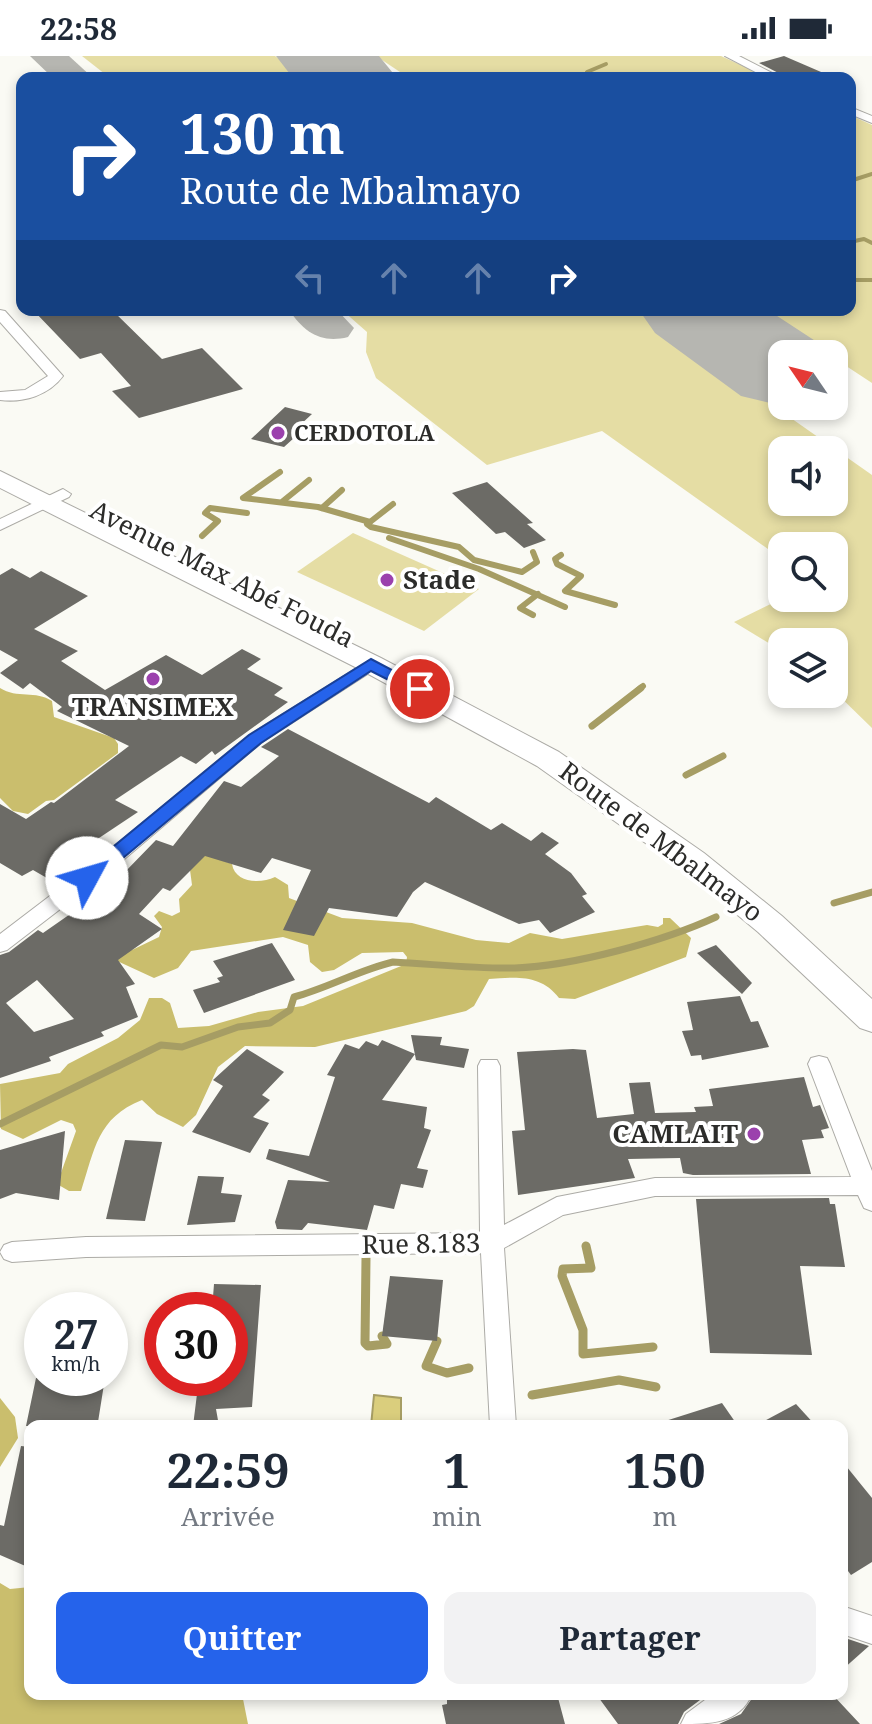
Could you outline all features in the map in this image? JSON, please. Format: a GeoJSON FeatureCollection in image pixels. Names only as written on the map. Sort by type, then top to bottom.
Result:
{"type":"FeatureCollection","features":[{"type":"Feature","properties":{"kind":"highway","name":"Avenue Max Abé Fouda"},"geometry":{"type":"LineString","coordinates":[[0,463],[56,498],[486,705],[567,752],[706,848],[787,912],[872,991]]}},
{"type":"Feature","properties":{"kind":"highway","name":"Route de Mbalmayo"},"geometry":{"type":"LineString","coordinates":[[0,478],[56,498],[548,759],[626,811],[770,924],[872,1019]]}},
{"type":"Feature","properties":{"kind":"street"},"geometry":{"type":"LineString","coordinates":[[730,56],[763,72]]}},
{"type":"Feature","properties":{"kind":"street"},"geometry":{"type":"LineString","coordinates":[[0,314],[56,376],[50,384],[3,396]]}},
{"type":"Feature","properties":{"kind":"street"},"geometry":{"type":"LineString","coordinates":[[0,525],[56,498]]}},
{"type":"Feature","properties":{"kind":"street"},"geometry":{"type":"LineString","coordinates":[[0,945],[108,862],[255,739],[371,664]]}},
{"type":"Feature","properties":{"kind":"street"},"geometry":{"type":"LineString","coordinates":[[819,1064],[869,1194]]}},
{"type":"Feature","properties":{"kind":"street"},"geometry":{"type":"LineString","coordinates":[[489,1066],[492,1243],[503,1420]]}},
{"type":"Feature","properties":{"kind":"street","name":"Rue 8.183"},"geometry":{"type":"LineString","coordinates":[[12,1252],[86,1247],[492,1243],[557,1207],[655,1187],[869,1194]]}},
{"type":"Feature","properties":{"kind":"street"},"geometry":{"type":"LineString","coordinates":[[848,1622],[872,1630]]}},
{"type":"Feature","properties":{"kind":"street"},"geometry":{"type":"LineString","coordinates":[[696,1724],[730,1700]]}},
{"type":"Feature","properties":{"kind":"shaded area"},"geometry":{"type":"Polygon","coordinates":[[[82,56],[275,56],[298,72],[102,72],[82,56]]]}},
{"type":"Feature","properties":{"kind":"shaded area"},"geometry":{"type":"Polygon","coordinates":[[[376,56],[721,56],[756,72],[400,72],[376,56]]]}},
{"type":"Feature","properties":{"kind":"shaded area"},"geometry":{"type":"Polygon","coordinates":[[[856,118],[872,125],[872,383],[848,367],[848,340],[807,340],[770,316],[856,316],[856,118]]]}},
{"type":"Feature","properties":{"kind":"shaded area"},"geometry":{"type":"Polygon","coordinates":[[[349,316],[646,316],[768,402],[768,420],[794,420],[816,436],[768,436],[768,516],[848,516],[848,458],[872,475],[872,728],[848,705],[848,628],[768,628],[768,643],[734,622],[768,605],[768,612],[848,612],[848,532],[768,532],[768,549],[602,431],[487,465],[376,378],[366,352],[367,332],[349,316]]]}},
{"type":"Feature","properties":{"kind":"shaded area","name":"Stade"},"geometry":{"type":"Polygon","coordinates":[[[353,533],[479,589],[424,631],[297,572],[353,533]]]}},
{"type":"Feature","properties":{"kind":"shaded area"},"geometry":{"type":"Polygon","coordinates":[[[0,688],[52,701],[54,717],[114,738],[118,753],[54,800],[46,801],[28,814],[13,811],[0,798],[0,688]]]}},
{"type":"Feature","properties":{"kind":"shaded area"},"geometry":{"type":"Polygon","coordinates":[[[197,851],[232,864],[238,875],[249,880],[262,881],[275,877],[288,885],[289,898],[342,918],[412,923],[476,940],[509,943],[530,933],[562,939],[647,925],[658,927],[663,924],[663,918],[670,918],[691,938],[686,957],[575,999],[559,998],[536,981],[489,979],[474,1006],[466,1011],[315,1047],[245,1046],[218,1067],[196,1115],[183,1127],[157,1114],[142,1100],[115,1116],[100,1136],[81,1191],[69,1191],[57,1184],[76,1131],[73,1124],[61,1120],[23,1139],[1,1129],[0,1084],[60,1073],[68,1064],[118,1038],[140,1020],[149,998],[162,998],[170,1003],[178,1028],[209,1026],[258,1012],[303,1006],[406,964],[407,957],[403,952],[362,953],[334,970],[322,972],[310,962],[308,945],[283,937],[191,951],[178,968],[154,978],[115,960],[115,953],[132,950],[159,937],[162,927],[154,916],[159,911],[172,916],[180,912],[179,899],[192,885],[190,870],[197,851]]]}},
{"type":"Feature","properties":{"kind":"shaded area"},"geometry":{"type":"Polygon","coordinates":[[[374,1395],[401,1398],[401,1420],[372,1420],[374,1395]]]}},
{"type":"Feature","properties":{"kind":"shaded area"},"geometry":{"type":"Polygon","coordinates":[[[0,1398],[15,1417],[18,1438],[0,1467],[0,1398]]]}},
{"type":"Feature","properties":{"kind":"shaded area"},"geometry":{"type":"Polygon","coordinates":[[[0,1583],[10,1589],[24,1588],[24,1700],[243,1700],[248,1724],[0,1724],[0,1583]]]}},
{"type":"Feature","properties":{"kind":"building"},"geometry":{"type":"Polygon","coordinates":[[[784,56],[821,72],[776,72],[759,63],[784,56]]]}},
{"type":"Feature","properties":{"kind":"building"},"geometry":{"type":"Polygon","coordinates":[[[39,316],[118,316],[162,359],[202,348],[243,389],[139,418],[112,391],[131,386],[101,353],[80,359],[39,316]]]}},
{"type":"Feature","properties":{"kind":"building","name":"CERDOTOLA"},"geometry":{"type":"Polygon","coordinates":[[[285,407],[312,414],[299,426],[305,428],[284,447],[251,439],[285,407]]]}},
{"type":"Feature","properties":{"kind":"building"},"geometry":{"type":"Polygon","coordinates":[[[487,482],[533,523],[527,524],[546,540],[524,548],[505,532],[496,534],[452,493],[487,482]]]}},
{"type":"Feature","properties":{"kind":"building"},"geometry":{"type":"Polygon","coordinates":[[[12,568],[30,578],[41,571],[88,596],[34,629],[78,651],[61,661],[105,690],[166,655],[202,675],[242,649],[261,659],[247,669],[283,688],[274,695],[288,702],[215,755],[212,751],[196,764],[181,756],[115,800],[138,812],[81,850],[95,858],[59,885],[33,870],[22,876],[0,863],[0,804],[26,819],[54,803],[129,746],[57,711],[62,707],[30,683],[23,689],[0,673],[18,660],[0,650],[0,575],[12,568]]]}},
{"type":"Feature","properties":{"kind":"building"},"geometry":{"type":"Polygon","coordinates":[[[288,729],[429,803],[436,797],[491,830],[502,823],[531,841],[542,832],[559,843],[545,854],[571,873],[587,894],[582,896],[595,912],[550,933],[539,920],[519,924],[425,882],[413,892],[397,917],[329,908],[314,936],[283,930],[311,870],[272,858],[261,873],[205,856],[170,891],[163,888],[139,914],[162,929],[118,960],[135,984],[126,987],[138,1017],[101,1032],[104,1036],[49,1057],[51,1061],[0,1078],[0,955],[9,952],[38,930],[43,933],[76,910],[69,906],[116,870],[123,874],[156,840],[173,846],[224,781],[241,787],[279,756],[261,747],[288,729]],[[37,980],[6,1003],[34,1032],[74,1019],[37,980]]]}},
{"type":"Feature","properties":{"kind":"building"},"geometry":{"type":"Polygon","coordinates":[[[272,943],[295,980],[204,1013],[193,990],[220,982],[217,978],[223,976],[213,961],[272,943]]]}},
{"type":"Feature","properties":{"kind":"building"},"geometry":{"type":"Polygon","coordinates":[[[716,945],[752,983],[742,994],[697,953],[716,945]]]}},
{"type":"Feature","properties":{"kind":"building"},"geometry":{"type":"Polygon","coordinates":[[[740,996],[751,1022],[758,1021],[769,1047],[702,1060],[701,1055],[691,1056],[682,1031],[693,1030],[687,1002],[740,996]]]}},
{"type":"Feature","properties":{"kind":"building"},"geometry":{"type":"Polygon","coordinates":[[[411,1035],[442,1037],[440,1045],[469,1049],[464,1068],[416,1060],[411,1035]]]}},
{"type":"Feature","properties":{"kind":"building"},"geometry":{"type":"Polygon","coordinates":[[[382,1040],[415,1054],[382,1100],[427,1107],[424,1128],[431,1130],[417,1168],[428,1170],[423,1188],[401,1184],[394,1209],[374,1205],[367,1230],[308,1223],[302,1230],[277,1229],[275,1222],[288,1180],[330,1182],[266,1159],[269,1149],[309,1156],[335,1077],[327,1075],[345,1044],[359,1049],[366,1041],[378,1046],[382,1040]]]}},
{"type":"Feature","properties":{"kind":"building"},"geometry":{"type":"Polygon","coordinates":[[[247,1049],[284,1072],[262,1095],[270,1100],[253,1117],[269,1123],[250,1153],[192,1132],[223,1086],[213,1080],[247,1049]]]}},
{"type":"Feature","properties":{"kind":"building"},"geometry":{"type":"Polygon","coordinates":[[[586,1050],[597,1118],[634,1114],[629,1083],[650,1082],[655,1113],[696,1112],[694,1107],[713,1106],[709,1089],[804,1077],[813,1107],[820,1105],[829,1128],[821,1130],[824,1138],[802,1140],[811,1174],[693,1175],[683,1173],[680,1158],[628,1159],[635,1178],[518,1195],[512,1131],[525,1130],[517,1052],[586,1050]]]}},
{"type":"Feature","properties":{"kind":"building"},"geometry":{"type":"Polygon","coordinates":[[[65,1131],[59,1200],[16,1193],[0,1199],[0,1150],[65,1131]]]}},
{"type":"Feature","properties":{"kind":"building"},"geometry":{"type":"Polygon","coordinates":[[[125,1140],[162,1142],[145,1221],[106,1219],[125,1140]]]}},
{"type":"Feature","properties":{"kind":"building"},"geometry":{"type":"Polygon","coordinates":[[[198,1176],[224,1177],[221,1193],[242,1195],[235,1222],[187,1225],[198,1176]]]}},
{"type":"Feature","properties":{"kind":"building"},"geometry":{"type":"Polygon","coordinates":[[[829,1198],[830,1204],[835,1204],[845,1267],[800,1266],[812,1355],[710,1353],[696,1199],[829,1198]]]}},
{"type":"Feature","properties":{"kind":"building"},"geometry":{"type":"Polygon","coordinates":[[[390,1276],[443,1280],[437,1341],[382,1336],[390,1276]]]}},
{"type":"Feature","properties":{"kind":"building"},"geometry":{"type":"Polygon","coordinates":[[[214,1284],[261,1285],[252,1407],[216,1409],[218,1420],[194,1420],[197,1396],[248,1396],[248,1292],[213,1292],[214,1284]]]}},
{"type":"Feature","properties":{"kind":"building"},"geometry":{"type":"Polygon","coordinates":[[[32,1396],[102,1396],[98,1420],[27,1420],[32,1396]]]}},
{"type":"Feature","properties":{"kind":"building"},"geometry":{"type":"Polygon","coordinates":[[[722,1403],[734,1420],[668,1420],[722,1403]]]}},
{"type":"Feature","properties":{"kind":"building"},"geometry":{"type":"Polygon","coordinates":[[[796,1404],[811,1420],[766,1420],[796,1404]]]}},
{"type":"Feature","properties":{"kind":"building"},"geometry":{"type":"Polygon","coordinates":[[[21,1446],[24,1446],[24,1565],[0,1555],[0,1525],[4,1526],[21,1446]]]}},
{"type":"Feature","properties":{"kind":"building"},"geometry":{"type":"Polygon","coordinates":[[[848,1468],[872,1498],[872,1562],[851,1575],[848,1571],[848,1468]]]}},
{"type":"Feature","properties":{"kind":"building"},"geometry":{"type":"Polygon","coordinates":[[[848,1639],[869,1646],[848,1665],[848,1639]]]}},
{"type":"Feature","properties":{"kind":"building"},"geometry":{"type":"Polygon","coordinates":[[[447,1700],[559,1700],[565,1724],[446,1724],[442,1705],[447,1704],[447,1700]]]}},
{"type":"Feature","properties":{"kind":"building"},"geometry":{"type":"Polygon","coordinates":[[[600,1700],[700,1700],[684,1712],[678,1724],[618,1724],[600,1700]]]}},
{"type":"Feature","properties":{"kind":"building"},"geometry":{"type":"Polygon","coordinates":[[[751,1700],[838,1700],[860,1724],[719,1724],[741,1714],[751,1700]]]}},
{"type":"Feature","properties":{"kind":"waterway"},"geometry":{"type":"LineString","coordinates":[[587,72],[606,64]]}},
{"type":"Feature","properties":{"kind":"waterway"},"geometry":{"type":"LineString","coordinates":[[856,179],[872,174]]}},
{"type":"Feature","properties":{"kind":"waterway"},"geometry":{"type":"LineString","coordinates":[[856,241],[864,239],[872,243]]}},
{"type":"Feature","properties":{"kind":"waterway"},"geometry":{"type":"LineString","coordinates":[[856,280],[872,280]]}},
{"type":"Feature","properties":{"kind":"waterway"},"geometry":{"type":"LineString","coordinates":[[280,472],[243,498],[318,507],[370,522]]}},
{"type":"Feature","properties":{"kind":"waterway"},"geometry":{"type":"LineString","coordinates":[[283,501],[309,480]]}},
{"type":"Feature","properties":{"kind":"waterway"},"geometry":{"type":"LineString","coordinates":[[322,508],[342,490]]}},
{"type":"Feature","properties":{"kind":"waterway"},"geometry":{"type":"LineString","coordinates":[[370,522],[393,504]]}},
{"type":"Feature","properties":{"kind":"waterway"},"geometry":{"type":"LineString","coordinates":[[202,536],[218,521],[205,513],[210,508],[247,513]]}},
{"type":"Feature","properties":{"kind":"waterway"},"geometry":{"type":"LineString","coordinates":[[370,522],[367,524],[371,527],[459,547],[474,560],[522,572],[537,562],[533,552]]}},
{"type":"Feature","properties":{"kind":"waterway"},"geometry":{"type":"LineString","coordinates":[[389,538],[479,569],[537,595]]}},
{"type":"Feature","properties":{"kind":"waterway"},"geometry":{"type":"LineString","coordinates":[[561,555],[555,559],[557,564],[581,576],[565,591],[615,605]]}},
{"type":"Feature","properties":{"kind":"waterway"},"geometry":{"type":"LineString","coordinates":[[533,615],[520,608],[537,595]]}},
{"type":"Feature","properties":{"kind":"waterway"},"geometry":{"type":"LineString","coordinates":[[537,595],[565,607]]}},
{"type":"Feature","properties":{"kind":"waterway"},"geometry":{"type":"LineString","coordinates":[[638,690],[643,686]]}},
{"type":"Feature","properties":{"kind":"waterway"},"geometry":{"type":"LineString","coordinates":[[592,726],[641,688]]}},
{"type":"Feature","properties":{"kind":"waterway"},"geometry":{"type":"LineString","coordinates":[[686,775],[723,756]]}},
{"type":"Feature","properties":{"kind":"waterway"},"geometry":{"type":"LineString","coordinates":[[834,903],[872,892]]}},
{"type":"Feature","properties":{"kind":"waterway"},"geometry":{"type":"LineString","coordinates":[[0,1124],[161,1045],[182,1047],[238,1027],[270,1023],[290,1010],[294,997],[380,965],[393,962],[515,968],[564,963],[645,943],[716,917]]}},
{"type":"Feature","properties":{"kind":"waterway"},"geometry":{"type":"LineString","coordinates":[[586,1246],[591,1268],[563,1269],[562,1276],[583,1330],[583,1354],[653,1347]]}},
{"type":"Feature","properties":{"kind":"waterway"},"geometry":{"type":"LineString","coordinates":[[366,1258],[365,1343],[368,1346],[387,1344],[382,1336]]}},
{"type":"Feature","properties":{"kind":"waterway"},"geometry":{"type":"LineString","coordinates":[[437,1341],[426,1366],[447,1373],[469,1368]]}},
{"type":"Feature","properties":{"kind":"waterway"},"geometry":{"type":"LineString","coordinates":[[532,1395],[619,1380],[656,1387]]}},
{"type":"Feature","properties":{"kind":"taxiway"},"geometry":{"type":"LineString","coordinates":[[47,56],[67,72]]}},
{"type":"Feature","properties":{"kind":"taxiway"},"geometry":{"type":"LineString","coordinates":[[318,316],[332,328]]}},
{"type":"Feature","properties":{"kind":"runway"},"geometry":{"type":"LineString","coordinates":[[320,56],[343,72]]}},
{"type":"Feature","properties":{"kind":"runway"},"geometry":{"type":"LineString","coordinates":[[703,316],[768,361]]}},
{"type":"Feature","properties":{"kind":"place","name":"CERDOTOLA"},"geometry":{"type":"Point","coordinates":[278,433]}},
{"type":"Feature","properties":{"kind":"place","name":"Stade"},"geometry":{"type":"Point","coordinates":[387,580]}},
{"type":"Feature","properties":{"kind":"place","name":"TRANSIMEX"},"geometry":{"type":"Point","coordinates":[153,679]}},
{"type":"Feature","properties":{"kind":"place","name":"CAMLAIT"},"geometry":{"type":"Point","coordinates":[754,1134]}},
{"type":"Feature","properties":{"kind":"route"},"geometry":{"type":"LineString","coordinates":[[87,878],[255,739],[371,664],[420,689]]}}]}
